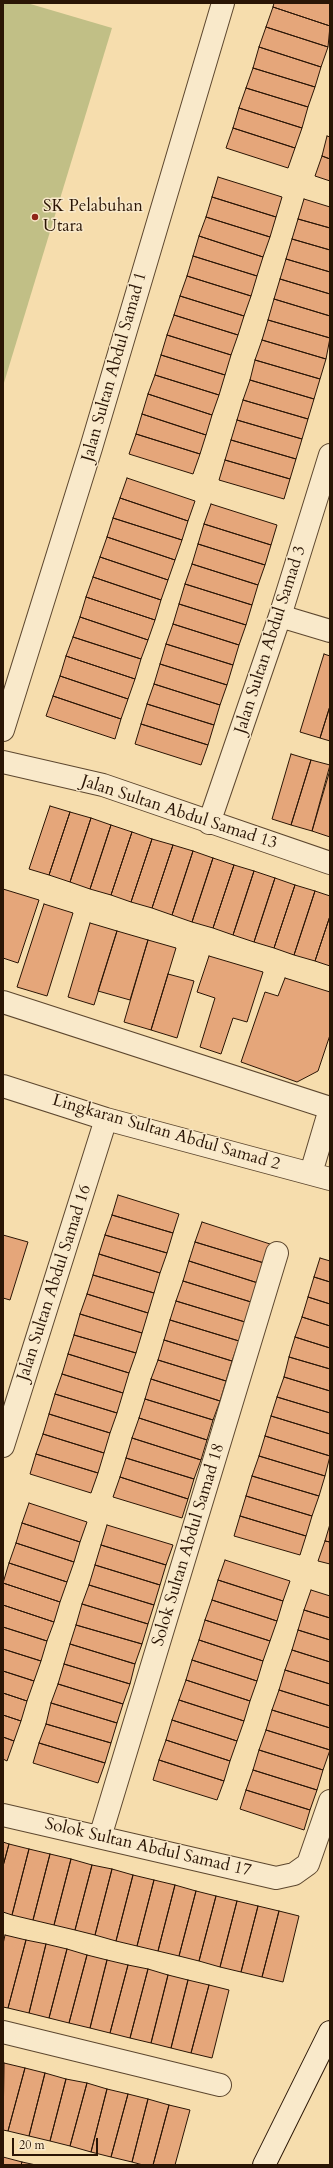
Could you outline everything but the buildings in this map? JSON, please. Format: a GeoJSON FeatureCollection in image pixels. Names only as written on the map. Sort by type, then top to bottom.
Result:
{"type":"FeatureCollection","features":[{"type":"Feature","properties":{"kind":"street","name":"Jalan Sultan Abdul Samad 1"},"geometry":{"type":"LineString","coordinates":[[3,730],[89,455],[223,3]]}},
{"type":"Feature","properties":{"kind":"street","name":"Jalan Sultan Abdul Samad 3"},"geometry":{"type":"LineString","coordinates":[[209,823],[280,616],[330,455]]}},
{"type":"Feature","properties":{"kind":"street"},"geometry":{"type":"LineString","coordinates":[[280,616],[330,631]]}},
{"type":"Feature","properties":{"kind":"street","name":"Jalan Sultan Abdul Samad 13"},"geometry":{"type":"LineString","coordinates":[[3,762],[104,785],[209,823],[330,863]]}},
{"type":"Feature","properties":{"kind":"street"},"geometry":{"type":"LineString","coordinates":[[3,1002],[330,1109],[320,1176]]}},
{"type":"Feature","properties":{"kind":"street","name":"Lingkaran Sultan Abdul Samad 2"},"geometry":{"type":"LineString","coordinates":[[3,1086],[106,1119],[320,1176]]}},
{"type":"Feature","properties":{"kind":"street","name":"Jalan Sultan Abdul Samad 16"},"geometry":{"type":"LineString","coordinates":[[3,1446],[106,1119]]}},
{"type":"Feature","properties":{"kind":"street","name":"Solok Sultan Abdul Samad 18"},"geometry":{"type":"LineString","coordinates":[[100,1837],[277,1253]]}},
{"type":"Feature","properties":{"kind":"street","name":"Solok Sultan Abdul Samad 17"},"geometry":{"type":"LineString","coordinates":[[3,1815],[276,1878],[294,1874],[308,1864],[330,1802]]}},
{"type":"Feature","properties":{"kind":"street"},"geometry":{"type":"LineString","coordinates":[[3,2032],[220,2085]]}},
{"type":"Feature","properties":{"kind":"street"},"geometry":{"type":"LineString","coordinates":[[264,2165],[330,2032]]}},
{"type":"Feature","properties":{"kind":"shaded area","name":"SK Pelabuhan Utara"},"geometry":{"type":"Polygon","coordinates":[[[3,3],[27,3],[112,28],[3,386],[3,3]]]}},
{"type":"Feature","properties":{"kind":"place","name":"SK Pelabuhan Utara"},"geometry":{"type":"Point","coordinates":[35,217]}}]}
